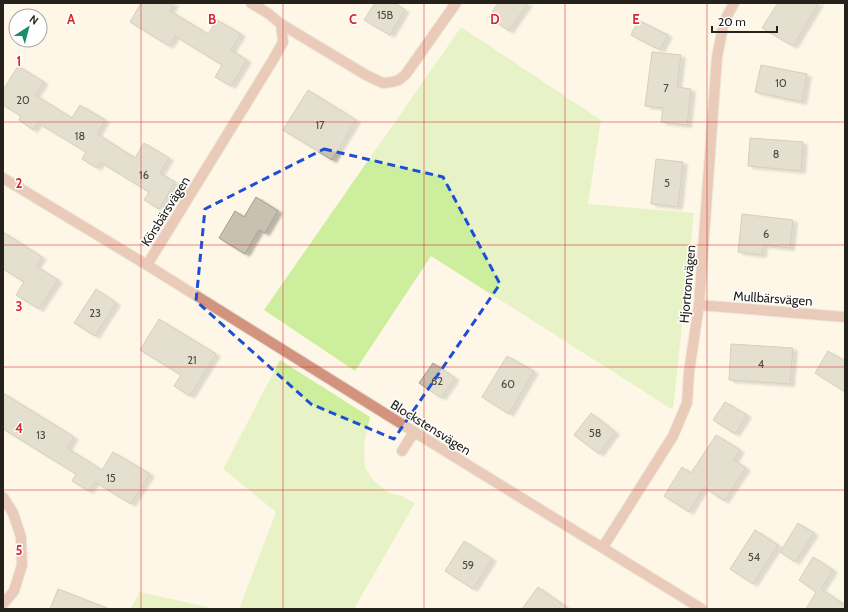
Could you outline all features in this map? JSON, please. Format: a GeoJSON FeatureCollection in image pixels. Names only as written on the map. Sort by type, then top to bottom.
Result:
{"type":"FeatureCollection","features":[{"type":"Feature","properties":{"kind":"street"},"geometry":{"type":"LineString","coordinates":[[251,3],[269,14],[281,24],[366,75],[383,83],[399,80],[406,74],[456,3]]}},
{"type":"Feature","properties":{"kind":"street","name":"Hjortronvägen"},"geometry":{"type":"LineString","coordinates":[[603,547],[673,436],[686,403],[699,305],[717,57],[724,22],[734,3]]}},
{"type":"Feature","properties":{"kind":"street","name":"Körsbärsvägen"},"geometry":{"type":"LineString","coordinates":[[3,178],[147,265],[274,60],[283,42],[281,24]]}},
{"type":"Feature","properties":{"kind":"street","name":"Blockstensvägen"},"geometry":{"type":"LineString","coordinates":[[147,265],[414,432],[702,609]]}},
{"type":"Feature","properties":{"kind":"street","name":"Mullbärsvägen"},"geometry":{"type":"LineString","coordinates":[[699,305],[845,317]]}},
{"type":"Feature","properties":{"kind":"street"},"geometry":{"type":"LineString","coordinates":[[402,451],[414,432]]}},
{"type":"Feature","properties":{"kind":"street"},"geometry":{"type":"LineString","coordinates":[[3,497],[13,513],[21,537],[22,565],[14,591],[3,604]]}},
{"type":"Feature","properties":{"kind":"highlighted area"},"geometry":{"type":"Polygon","coordinates":[[[324,149],[443,177],[500,284],[394,439],[311,404],[196,301],[205,209],[324,149]]]}},
{"type":"Feature","properties":{"kind":"green space"},"geometry":{"type":"Polygon","coordinates":[[[461,27],[601,120],[588,204],[694,213],[673,410],[431,256],[355,371],[264,310],[461,27]]]}},
{"type":"Feature","properties":{"kind":"green space"},"geometry":{"type":"Polygon","coordinates":[[[280,360],[370,417],[364,444],[365,467],[373,480],[389,493],[402,496],[415,503],[354,609],[239,609],[276,512],[223,469],[280,360]]]}},
{"type":"Feature","properties":{"kind":"green space"},"geometry":{"type":"Polygon","coordinates":[[[140,592],[216,609],[130,609],[140,592]]]}},
{"type":"Feature","properties":{"kind":"building"},"geometry":{"type":"Polygon","coordinates":[[[141,3],[174,3],[170,11],[208,34],[217,20],[241,34],[231,50],[247,60],[231,86],[215,77],[222,65],[175,36],[169,46],[130,22],[141,3]]]}},
{"type":"Feature","properties":{"kind":"building"},"geometry":{"type":"Polygon","coordinates":[[[375,3],[394,3],[405,10],[390,35],[364,20],[375,3]]]}},
{"type":"Feature","properties":{"kind":"building"},"geometry":{"type":"Polygon","coordinates":[[[498,3],[528,3],[509,31],[489,17],[498,3]]]}},
{"type":"Feature","properties":{"kind":"building"},"geometry":{"type":"Polygon","coordinates":[[[778,3],[819,3],[793,46],[762,28],[778,3]]]}},
{"type":"Feature","properties":{"kind":"building"},"geometry":{"type":"Polygon","coordinates":[[[638,20],[668,35],[660,50],[631,35],[638,20]]]}},
{"type":"Feature","properties":{"kind":"building"},"geometry":{"type":"Polygon","coordinates":[[[652,52],[681,55],[677,87],[691,89],[687,125],[661,122],[663,108],[645,106],[652,52]]]}},
{"type":"Feature","properties":{"kind":"building"},"geometry":{"type":"Polygon","coordinates":[[[761,65],[807,74],[802,102],[755,92],[761,65]]]}},
{"type":"Feature","properties":{"kind":"building"},"geometry":{"type":"Polygon","coordinates":[[[18,66],[44,82],[35,95],[72,118],[80,105],[105,120],[97,134],[135,158],[144,143],[169,158],[160,173],[175,182],[159,209],[144,200],[149,192],[100,162],[97,168],[82,159],[86,152],[38,123],[33,130],[19,120],[21,116],[3,105],[3,90],[18,66]]]}},
{"type":"Feature","properties":{"kind":"building"},"geometry":{"type":"Polygon","coordinates":[[[308,90],[356,120],[332,160],[283,130],[308,90]]]}},
{"type":"Feature","properties":{"kind":"building"},"geometry":{"type":"Polygon","coordinates":[[[750,138],[803,142],[801,171],[748,166],[750,138]]]}},
{"type":"Feature","properties":{"kind":"building"},"geometry":{"type":"Polygon","coordinates":[[[656,159],[683,162],[678,207],[651,204],[656,159]]]}},
{"type":"Feature","properties":{"kind":"building"},"geometry":{"type":"Polygon","coordinates":[[[256,197],[278,211],[265,233],[259,230],[245,254],[219,238],[235,211],[244,217],[256,197]]]}},
{"type":"Feature","properties":{"kind":"building"},"geometry":{"type":"Polygon","coordinates":[[[742,214],[793,220],[790,248],[763,245],[762,255],[738,252],[742,214]]]}},
{"type":"Feature","properties":{"kind":"building"},"geometry":{"type":"Polygon","coordinates":[[[3,232],[42,257],[36,266],[58,280],[39,309],[16,295],[24,282],[3,269],[3,232]]]}},
{"type":"Feature","properties":{"kind":"building"},"geometry":{"type":"Polygon","coordinates":[[[96,289],[116,303],[95,336],[74,323],[96,289]]]}},
{"type":"Feature","properties":{"kind":"building"},"geometry":{"type":"Polygon","coordinates":[[[159,319],[216,354],[190,396],[174,386],[181,375],[140,350],[159,319]]]}},
{"type":"Feature","properties":{"kind":"building"},"geometry":{"type":"Polygon","coordinates":[[[731,344],[793,348],[790,384],[729,380],[731,344]]]}},
{"type":"Feature","properties":{"kind":"building"},"geometry":{"type":"Polygon","coordinates":[[[828,351],[845,361],[845,392],[815,373],[828,351]]]}},
{"type":"Feature","properties":{"kind":"building"},"geometry":{"type":"Polygon","coordinates":[[[507,356],[534,371],[509,414],[482,397],[507,356]]]}},
{"type":"Feature","properties":{"kind":"building"},"geometry":{"type":"Polygon","coordinates":[[[433,363],[455,378],[441,398],[419,383],[433,363]]]}},
{"type":"Feature","properties":{"kind":"building"},"geometry":{"type":"Polygon","coordinates":[[[3,393],[74,437],[67,448],[102,470],[113,452],[150,474],[131,504],[95,482],[89,491],[72,481],[76,474],[3,429],[3,393]]]}},
{"type":"Feature","properties":{"kind":"building"},"geometry":{"type":"Polygon","coordinates":[[[725,402],[747,415],[735,434],[713,420],[725,402]]]}},
{"type":"Feature","properties":{"kind":"building"},"geometry":{"type":"Polygon","coordinates":[[[591,413],[615,432],[599,454],[574,435],[591,413]]]}},
{"type":"Feature","properties":{"kind":"building"},"geometry":{"type":"Polygon","coordinates":[[[716,435],[740,450],[734,460],[746,468],[724,501],[704,487],[689,512],[664,496],[682,467],[691,473],[716,435]]]}},
{"type":"Feature","properties":{"kind":"building"},"geometry":{"type":"Polygon","coordinates":[[[798,523],[814,533],[795,562],[780,552],[798,523]]]}},
{"type":"Feature","properties":{"kind":"building"},"geometry":{"type":"Polygon","coordinates":[[[755,530],[778,545],[753,584],[730,569],[755,530]]]}},
{"type":"Feature","properties":{"kind":"building"},"geometry":{"type":"Polygon","coordinates":[[[464,541],[492,559],[473,589],[445,571],[464,541]]]}},
{"type":"Feature","properties":{"kind":"building"},"geometry":{"type":"Polygon","coordinates":[[[813,557],[833,570],[821,589],[845,605],[845,609],[806,609],[816,592],[799,580],[813,557]]]}},
{"type":"Feature","properties":{"kind":"building"},"geometry":{"type":"Polygon","coordinates":[[[538,587],[569,609],[522,609],[538,587]]]}},
{"type":"Feature","properties":{"kind":"building"},"geometry":{"type":"Polygon","coordinates":[[[58,589],[107,608],[107,609],[50,609],[58,589]]]}}]}
